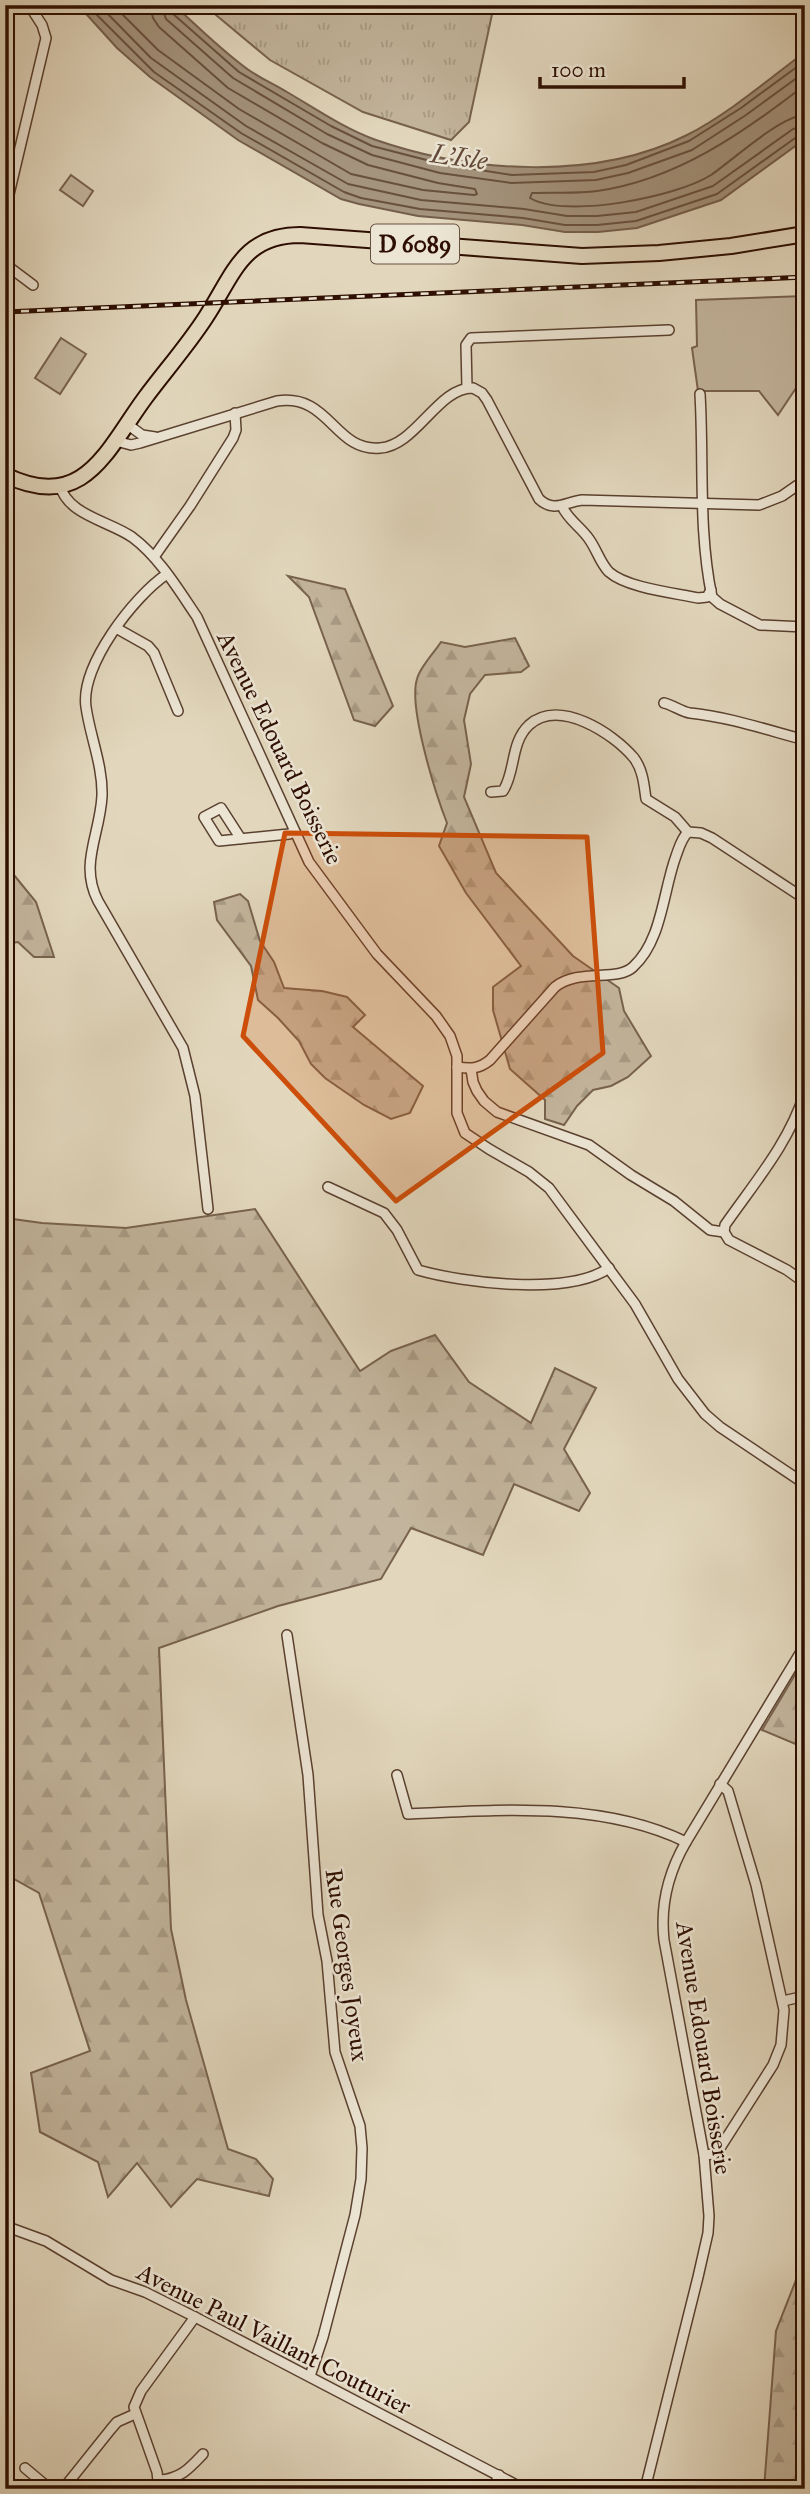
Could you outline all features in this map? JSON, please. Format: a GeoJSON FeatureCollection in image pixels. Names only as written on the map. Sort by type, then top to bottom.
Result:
{"type":"FeatureCollection","features":[{"type":"Feature","properties":{"kind":"main road","name":"D 6089"},"geometry":{"type":"LineString","coordinates":[[5,475],[30,486],[60,485],[93,469],[206,318],[245,255],[256,246],[284,235],[582,256],[659,253],[731,246],[805,234]]}},
{"type":"Feature","properties":{"kind":"street"},"geometry":{"type":"LineString","coordinates":[[5,211],[46,38],[42,25],[29,5]]}},
{"type":"Feature","properties":{"kind":"street"},"geometry":{"type":"LineString","coordinates":[[5,264],[33,285]]}},
{"type":"Feature","properties":{"kind":"street"},"geometry":{"type":"LineString","coordinates":[[467,388],[466,345],[471,338],[669,330]]}},
{"type":"Feature","properties":{"kind":"street"},"geometry":{"type":"LineString","coordinates":[[116,441],[131,444],[277,401],[296,400],[315,408],[352,442],[368,448],[384,448],[400,440],[456,392],[473,388],[482,393],[539,499],[548,506],[562,506],[582,500],[702,505],[766,504],[805,480]]}},
{"type":"Feature","properties":{"kind":"street"},"geometry":{"type":"LineString","coordinates":[[700,394],[702,505],[712,597],[760,625],[805,627]]}},
{"type":"Feature","properties":{"kind":"street"},"geometry":{"type":"LineString","coordinates":[[154,557],[233,438],[236,430],[235,413]]}},
{"type":"Feature","properties":{"kind":"street"},"geometry":{"type":"LineString","coordinates":[[127,424],[142,435],[161,437]]}},
{"type":"Feature","properties":{"kind":"street","name":"Avenue Edouard Boisserie"},"geometry":{"type":"LineString","coordinates":[[60,485],[68,502],[132,537],[154,557],[197,617],[309,862],[377,954],[445,1027],[453,1044],[457,1067],[457,1113],[466,1133],[529,1172],[549,1188],[635,1304],[694,1403],[720,1427],[805,1485]]}},
{"type":"Feature","properties":{"kind":"street"},"geometry":{"type":"LineString","coordinates":[[562,506],[613,575],[630,582],[698,598],[706,597],[711,590]]}},
{"type":"Feature","properties":{"kind":"street"},"geometry":{"type":"LineString","coordinates":[[167,574],[149,586],[129,608],[86,683],[86,706],[102,787],[90,882],[98,901],[183,1048],[195,1096],[208,1209]]}},
{"type":"Feature","properties":{"kind":"street"},"geometry":{"type":"LineString","coordinates":[[116,628],[148,646],[154,653],[178,711]]}},
{"type":"Feature","properties":{"kind":"street"},"geometry":{"type":"LineString","coordinates":[[664,703],[687,713],[713,715],[805,740]]}},
{"type":"Feature","properties":{"kind":"street"},"geometry":{"type":"LineString","coordinates":[[491,792],[503,790],[507,786],[514,753],[528,726],[548,715],[564,715],[587,723],[617,743],[634,759],[640,770],[646,799],[675,817],[688,832],[701,833],[712,838],[805,899]]}},
{"type":"Feature","properties":{"kind":"street"},"geometry":{"type":"LineString","coordinates":[[241,839],[295,832]]}},
{"type":"Feature","properties":{"kind":"street"},"geometry":{"type":"LineString","coordinates":[[457,1067],[471,1069],[490,1060],[561,982],[577,976],[624,972],[637,962],[651,941],[670,873],[682,839],[688,832]]}},
{"type":"Feature","properties":{"kind":"street"},"geometry":{"type":"LineString","coordinates":[[801,940],[805,930]]}},
{"type":"Feature","properties":{"kind":"street"},"geometry":{"type":"LineString","coordinates":[[471,1069],[477,1091],[497,1112],[589,1145],[674,1201],[710,1230],[724,1232]]}},
{"type":"Feature","properties":{"kind":"street"},"geometry":{"type":"LineString","coordinates":[[805,1092],[780,1149],[725,1225],[724,1232],[729,1240],[787,1270],[805,1283]]}},
{"type":"Feature","properties":{"kind":"street"},"geometry":{"type":"LineString","coordinates":[[328,1186],[384,1213],[397,1230],[418,1270],[483,1283],[569,1282],[590,1278],[609,1268]]}},
{"type":"Feature","properties":{"kind":"street","name":"Rue Georges Joyeux"},"geometry":{"type":"LineString","coordinates":[[287,1635],[308,1775],[318,1914],[328,1969],[335,2052],[360,2126],[362,2148],[361,2179],[355,2215],[310,2376]]}},
{"type":"Feature","properties":{"kind":"street","name":"Avenue Edouard Boisserie"},"geometry":{"type":"LineString","coordinates":[[645,2489],[708,2233],[704,2155],[672,1995],[663,1930],[663,1907],[668,1880],[686,1842],[805,1645]]}},
{"type":"Feature","properties":{"kind":"street"},"geometry":{"type":"LineString","coordinates":[[397,1774],[408,1814],[480,1811],[567,1813],[643,1825],[686,1842]]}},
{"type":"Feature","properties":{"kind":"street"},"geometry":{"type":"LineString","coordinates":[[704,2155],[713,2154],[720,2148],[773,2064],[780,2045],[783,2001],[743,1840],[728,1791],[720,1784]]}},
{"type":"Feature","properties":{"kind":"street"},"geometry":{"type":"LineString","coordinates":[[783,2001],[805,1996]]}},
{"type":"Feature","properties":{"kind":"street","name":"Avenue Paul Vaillant Couturier"},"geometry":{"type":"LineString","coordinates":[[5,2226],[46,2241],[111,2280],[145,2292],[195,2317],[524,2489]]}},
{"type":"Feature","properties":{"kind":"street"},"geometry":{"type":"LineString","coordinates":[[195,2317],[141,2391],[134,2407],[159,2485],[181,2475],[203,2454]]}},
{"type":"Feature","properties":{"kind":"street"},"geometry":{"type":"LineString","coordinates":[[63,2489],[111,2429],[135,2414]]}},
{"type":"Feature","properties":{"kind":"street"},"geometry":{"type":"LineString","coordinates":[[25,2468],[50,2489]]}},
{"type":"Feature","properties":{"kind":"street"},"geometry":{"type":"LineString","coordinates":[[493,2489],[499,2475]]}},
{"type":"Feature","properties":{"kind":"highlighted area"},"geometry":{"type":"Polygon","coordinates":[[[285,833],[587,837],[603,1053],[396,1201],[243,1036],[285,833]]]}},
{"type":"Feature","properties":{"kind":"green space"},"geometry":{"type":"Polygon","coordinates":[[[204,5],[494,5],[469,122],[451,140],[363,112],[270,60],[204,5]]]}},
{"type":"Feature","properties":{"kind":"green space"},"geometry":{"type":"Polygon","coordinates":[[[71,175],[93,191],[83,206],[60,190],[71,175]]]}},
{"type":"Feature","properties":{"kind":"green space"},"geometry":{"type":"Polygon","coordinates":[[[805,296],[805,358],[800,360],[800,382],[778,415],[759,391],[698,391],[692,348],[697,346],[696,300],[805,296]]]}},
{"type":"Feature","properties":{"kind":"green space"},"geometry":{"type":"Polygon","coordinates":[[[61,338],[86,354],[60,394],[35,378],[61,338]]]}},
{"type":"Feature","properties":{"kind":"green space"},"geometry":{"type":"Polygon","coordinates":[[[288,576],[345,589],[393,706],[375,726],[354,720],[309,597],[288,576]]]}},
{"type":"Feature","properties":{"kind":"green space"},"geometry":{"type":"Polygon","coordinates":[[[515,638],[529,666],[521,672],[485,675],[470,694],[464,720],[471,764],[464,797],[496,873],[573,956],[619,988],[624,1011],[651,1056],[628,1077],[611,1086],[593,1090],[577,1106],[564,1125],[545,1119],[545,1100],[510,1069],[493,1010],[493,987],[521,966],[466,893],[439,846],[447,823],[430,773],[416,709],[417,679],[441,642],[465,647],[515,638]]]}},
{"type":"Feature","properties":{"kind":"green space"},"geometry":{"type":"Polygon","coordinates":[[[5,864],[36,902],[54,957],[34,957],[18,942],[5,944],[5,864]]]}},
{"type":"Feature","properties":{"kind":"green space"},"geometry":{"type":"Polygon","coordinates":[[[240,894],[248,901],[260,941],[274,962],[284,988],[322,991],[347,997],[365,1015],[353,1027],[423,1086],[410,1113],[391,1119],[364,1105],[325,1078],[311,1064],[299,1041],[258,1000],[251,966],[217,920],[214,902],[240,894]]]}},
{"type":"Feature","properties":{"kind":"green space"},"geometry":{"type":"Polygon","coordinates":[[[255,1209],[360,1371],[391,1351],[435,1335],[469,1382],[531,1423],[555,1368],[596,1388],[564,1449],[590,1493],[579,1511],[514,1484],[483,1555],[411,1528],[381,1579],[278,1606],[159,1648],[171,1929],[186,2000],[228,2149],[256,2159],[273,2179],[269,2196],[197,2179],[171,2207],[137,2163],[108,2197],[98,2162],[40,2132],[31,2073],[90,2051],[39,1893],[5,1874],[5,1218],[126,1228],[255,1209]]]}},
{"type":"Feature","properties":{"kind":"green space"},"geometry":{"type":"Polygon","coordinates":[[[805,1658],[805,1748],[762,1730],[805,1658]]]}},
{"type":"Feature","properties":{"kind":"green space"},"geometry":{"type":"Polygon","coordinates":[[[805,2257],[805,2489],[764,2489],[776,2331],[805,2257]]]}},
{"type":"Feature","properties":{"kind":"water"},"geometry":{"type":"Polygon","coordinates":[[[78,5],[174,5],[247,69],[353,130],[413,151],[492,165],[574,165],[613,160],[651,150],[687,135],[717,117],[805,52],[805,139],[721,200],[637,228],[565,232],[522,225],[418,216],[341,199],[238,140],[150,77],[117,48],[78,5]]]}},
{"type":"Feature","properties":{"kind":"railway"},"geometry":{"type":"LineString","coordinates":[[5,312],[805,277]]}},
{"type":"Feature","properties":{"kind":"water label","name":"L'Isle"},"geometry":{"type":"Point","coordinates":[459,157]}}]}
